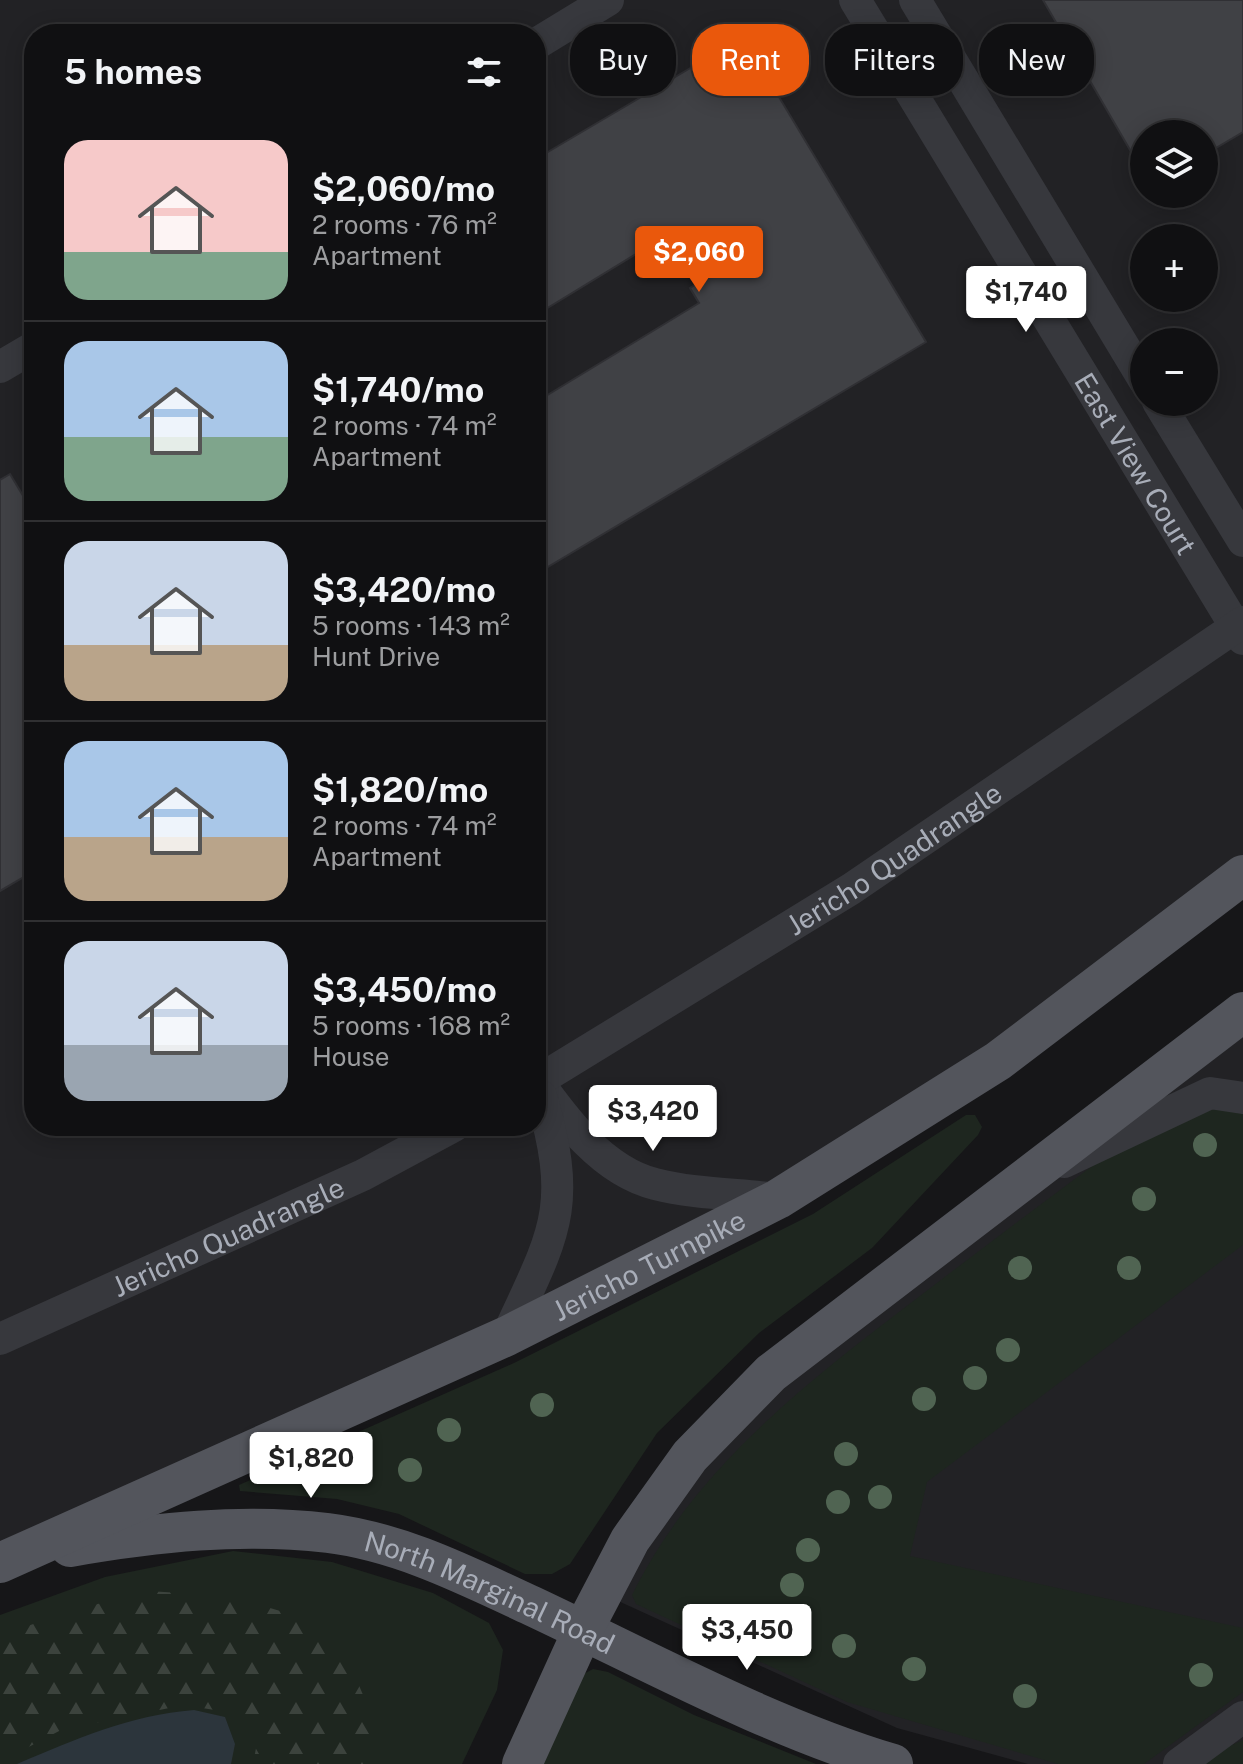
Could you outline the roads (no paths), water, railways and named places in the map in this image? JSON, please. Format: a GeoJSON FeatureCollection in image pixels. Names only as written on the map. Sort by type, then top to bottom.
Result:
{"type":"FeatureCollection","features":[{"type":"Feature","properties":{"kind":"main road","name":"Jericho Turnpike"},"geometry":{"type":"LineString","coordinates":[[7,1560],[507,1336],[778,1199],[998,1061],[1243,875]]}},
{"type":"Feature","properties":{"kind":"main road"},"geometry":{"type":"LineString","coordinates":[[522,1764],[583,1630],[630,1540],[682,1468],[771,1373],[1243,1012]]}},
{"type":"Feature","properties":{"kind":"main road","name":"North Marginal Road"},"geometry":{"type":"LineString","coordinates":[[7,1560],[133,1536],[234,1527],[331,1533],[425,1556],[838,1747],[893,1764]]}},
{"type":"Feature","properties":{"kind":"street"},"geometry":{"type":"LineString","coordinates":[[546,38],[608,0]]}},
{"type":"Feature","properties":{"kind":"street","name":"East View Court"},"geometry":{"type":"LineString","coordinates":[[855,0],[1241,629]]}},
{"type":"Feature","properties":{"kind":"street","name":"East View Court"},"geometry":{"type":"LineString","coordinates":[[915,0],[1130,357]]}},
{"type":"Feature","properties":{"kind":"street"},"geometry":{"type":"LineString","coordinates":[[0,367],[24,353]]}},
{"type":"Feature","properties":{"kind":"street","name":"East View Court"},"geometry":{"type":"LineString","coordinates":[[1167,416],[1243,541]]}},
{"type":"Feature","properties":{"kind":"street","name":"Jericho Quadrangle"},"geometry":{"type":"LineString","coordinates":[[546,1075],[851,889],[1241,629]]}},
{"type":"Feature","properties":{"kind":"street"},"geometry":{"type":"LineString","coordinates":[[546,1093],[579,1134],[615,1166],[654,1184],[778,1199]]}},
{"type":"Feature","properties":{"kind":"street"},"geometry":{"type":"LineString","coordinates":[[1014,1186],[1210,1093],[1243,1098]]}},
{"type":"Feature","properties":{"kind":"street"},"geometry":{"type":"LineString","coordinates":[[507,1336],[552,1238],[560,1195],[556,1147],[546,1114]]}},
{"type":"Feature","properties":{"kind":"street","name":"Jericho Quadrangle"},"geometry":{"type":"LineString","coordinates":[[0,1339],[363,1175],[435,1136]]}},
{"type":"Feature","properties":{"kind":"street"},"geometry":{"type":"LineString","coordinates":[[1179,1764],[1243,1717]]}}]}
